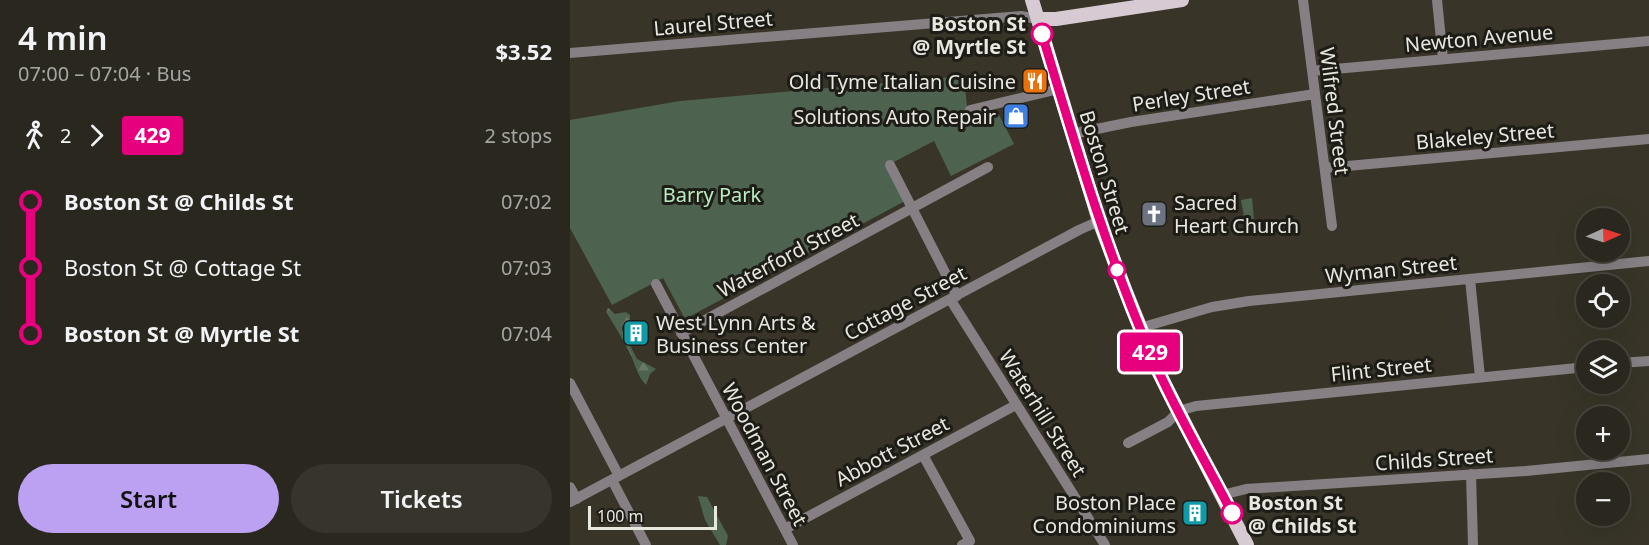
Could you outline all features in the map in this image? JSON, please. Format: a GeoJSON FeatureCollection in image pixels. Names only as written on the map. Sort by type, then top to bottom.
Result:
{"type":"FeatureCollection","features":[{"type":"Feature","properties":{"kind":"main road","name":"Boston Street"},"geometry":{"type":"LineString","coordinates":[[1032,0],[1099,221],[1140,328],[1159,373],[1247,545]]}},
{"type":"Feature","properties":{"kind":"main road"},"geometry":{"type":"LineString","coordinates":[[1038,19],[1056,19],[1182,0]]}},
{"type":"Feature","properties":{"kind":"street","name":"Wilfred Street"},"geometry":{"type":"LineString","coordinates":[[1303,0],[1332,226]]}},
{"type":"Feature","properties":{"kind":"street"},"geometry":{"type":"LineString","coordinates":[[1437,0],[1443,58]]}},
{"type":"Feature","properties":{"kind":"street","name":"Laurel Street"},"geometry":{"type":"LineString","coordinates":[[570,53],[1021,16],[1038,19]]}},
{"type":"Feature","properties":{"kind":"street","name":"Newton Avenue"},"geometry":{"type":"LineString","coordinates":[[1312,71],[1649,41]]}},
{"type":"Feature","properties":{"kind":"street"},"geometry":{"type":"LineString","coordinates":[[970,110],[1059,89]]}},
{"type":"Feature","properties":{"kind":"street","name":"Perley Street"},"geometry":{"type":"LineString","coordinates":[[1072,134],[1131,122],[1315,94]]}},
{"type":"Feature","properties":{"kind":"street","name":"Blakeley Street"},"geometry":{"type":"LineString","coordinates":[[1325,168],[1649,139]]}},
{"type":"Feature","properties":{"kind":"street","name":"Waterhill Street"},"geometry":{"type":"LineString","coordinates":[[890,165],[954,297],[1016,405],[1106,545]]}},
{"type":"Feature","properties":{"kind":"street","name":"Waterford Street"},"geometry":{"type":"LineString","coordinates":[[681,333],[988,167]]}},
{"type":"Feature","properties":{"kind":"street","name":"Cottage Street"},"geometry":{"type":"LineString","coordinates":[[573,501],[1099,221]]}},
{"type":"Feature","properties":{"kind":"street","name":"Wyman Street"},"geometry":{"type":"LineString","coordinates":[[1140,328],[1228,304],[1649,261]]}},
{"type":"Feature","properties":{"kind":"street"},"geometry":{"type":"LineString","coordinates":[[1470,279],[1480,377]]}},
{"type":"Feature","properties":{"kind":"street","name":"Woodman Street"},"geometry":{"type":"LineString","coordinates":[[656,284],[793,545]]}},
{"type":"Feature","properties":{"kind":"street"},"geometry":{"type":"LineString","coordinates":[[1630,362],[1649,361]]}},
{"type":"Feature","properties":{"kind":"street","name":"Flint Street"},"geometry":{"type":"LineString","coordinates":[[1179,411],[1196,406],[1576,368]]}},
{"type":"Feature","properties":{"kind":"street"},"geometry":{"type":"LineString","coordinates":[[570,383],[646,545]]}},
{"type":"Feature","properties":{"kind":"street","name":"Abbott Street"},"geometry":{"type":"LineString","coordinates":[[785,529],[1016,405]]}},
{"type":"Feature","properties":{"kind":"street"},"geometry":{"type":"LineString","coordinates":[[1128,443],[1168,422],[1179,411]]}},
{"type":"Feature","properties":{"kind":"street"},"geometry":{"type":"LineString","coordinates":[[923,455],[968,544]]}},
{"type":"Feature","properties":{"kind":"street","name":"Childs Street"},"geometry":{"type":"LineString","coordinates":[[1222,495],[1257,488],[1471,474],[1649,459]]}},
{"type":"Feature","properties":{"kind":"street"},"geometry":{"type":"LineString","coordinates":[[1471,474],[1473,545]]}},
{"type":"Feature","properties":{"kind":"street"},"geometry":{"type":"LineString","coordinates":[[570,487],[573,501]]}},
{"type":"Feature","properties":{"kind":"green space","name":"Barry Park"},"geometry":{"type":"Polygon","coordinates":[[[964,76],[968,118],[997,111],[1014,144],[951,176],[934,141],[888,165],[905,201],[685,319],[663,278],[612,305],[570,228],[570,120],[680,101],[964,76]]]}},
{"type":"Feature","properties":{"kind":"green space"},"geometry":{"type":"Polygon","coordinates":[[[1252,198],[1255,231],[1247,233],[1241,200],[1252,198]]]}},
{"type":"Feature","properties":{"kind":"green space"},"geometry":{"type":"Polygon","coordinates":[[[608,308],[615,314],[626,312],[630,315],[630,320],[622,326],[622,330],[637,359],[656,369],[650,374],[646,385],[606,312],[608,308]]]}},
{"type":"Feature","properties":{"kind":"green space"},"geometry":{"type":"Polygon","coordinates":[[[698,496],[707,497],[728,536],[726,545],[720,545],[705,520],[698,496]]]}},
{"type":"Feature","properties":{"kind":"bus line","name":"429"},"geometry":{"type":"LineString","coordinates":[[1042,34],[1104,237],[1148,348],[1232,513]]}},
{"type":"Feature","properties":{"kind":"place","name":"Boston St @ Myrtle St"},"geometry":{"type":"Point","coordinates":[1042,34]}},
{"type":"Feature","properties":{"kind":"place","name":"Old Tyme Italian Cuisine"},"geometry":{"type":"Point","coordinates":[1035,81]}},
{"type":"Feature","properties":{"kind":"place","name":"Solutions Auto Repair"},"geometry":{"type":"Point","coordinates":[1016,116]}},
{"type":"Feature","properties":{"kind":"place","name":"Sacred Heart Church"},"geometry":{"type":"Point","coordinates":[1154,214]}},
{"type":"Feature","properties":{"kind":"place","name":"West Lynn Arts & Business Center"},"geometry":{"type":"Point","coordinates":[636,333]}},
{"type":"Feature","properties":{"kind":"place","name":"Boston Place Condominiums"},"geometry":{"type":"Point","coordinates":[1195,513]}},
{"type":"Feature","properties":{"kind":"place","name":"Boston St @ Childs St"},"geometry":{"type":"Point","coordinates":[1232,513]}}]}
